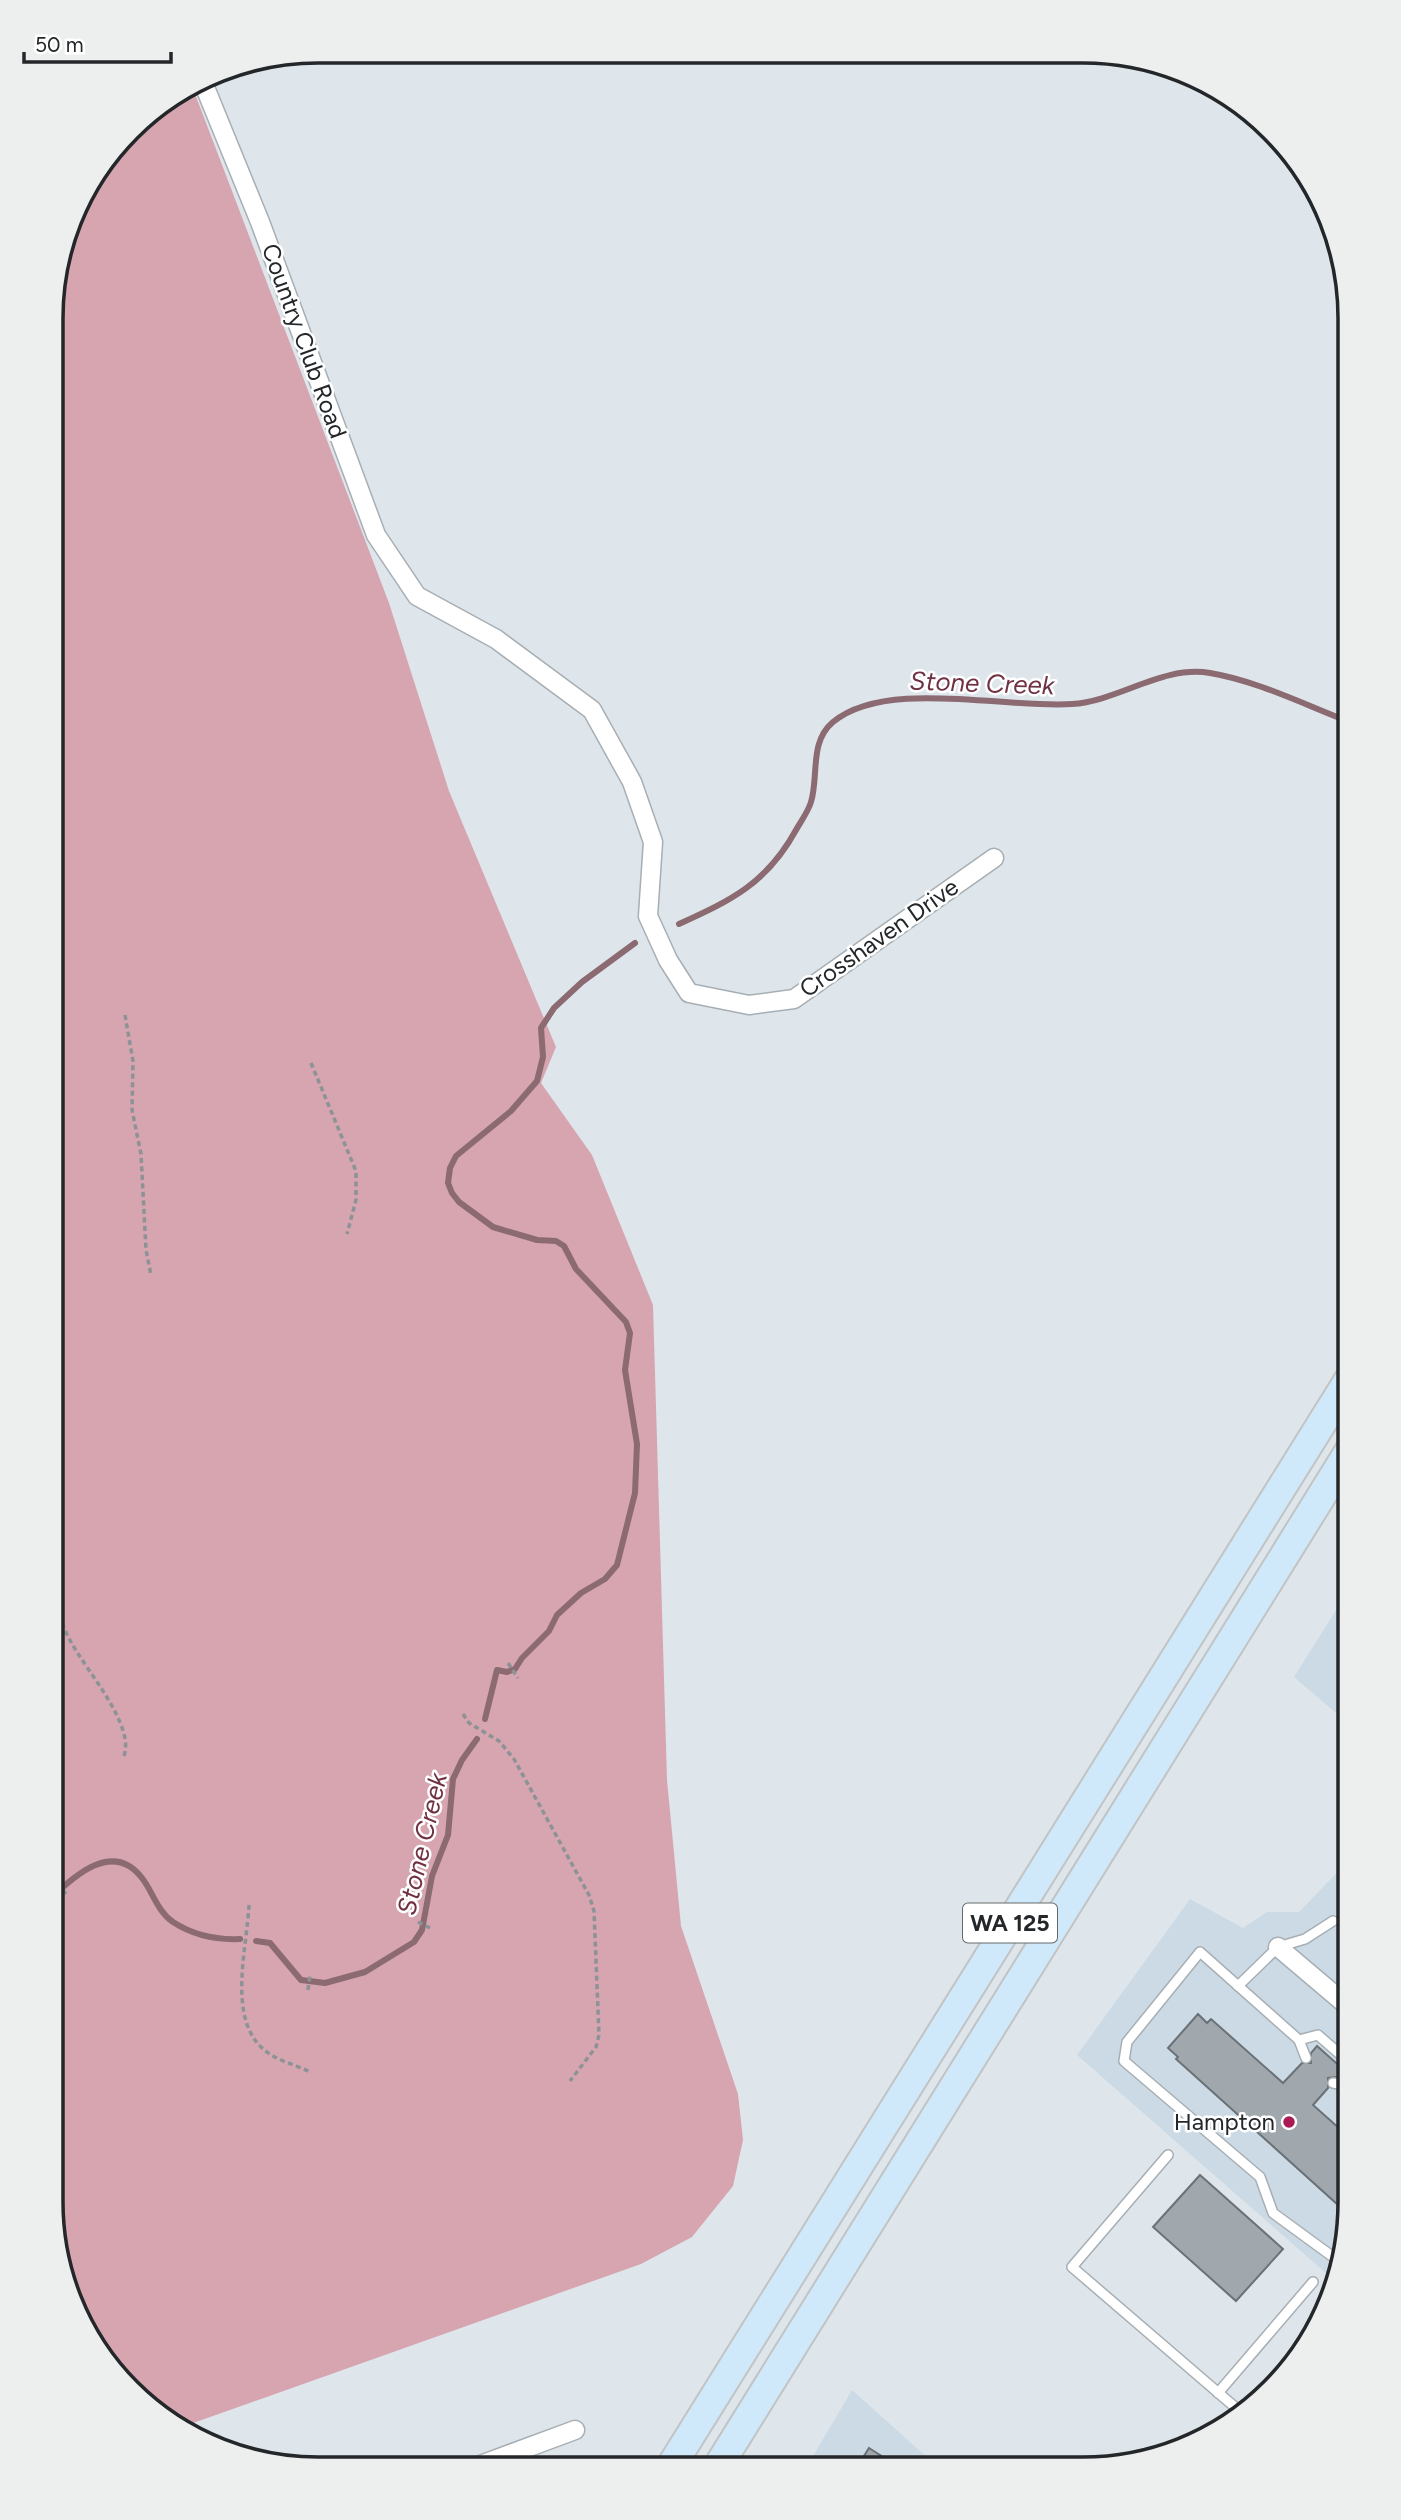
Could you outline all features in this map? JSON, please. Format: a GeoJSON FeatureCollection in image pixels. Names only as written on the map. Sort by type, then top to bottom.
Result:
{"type":"FeatureCollection","features":[{"type":"Feature","properties":{"kind":"main road","name":"WA 125"},"geometry":{"type":"LineString","coordinates":[[677,2457],[1338,1397]]}},
{"type":"Feature","properties":{"kind":"main road","name":"WA 125"},"geometry":{"type":"LineString","coordinates":[[724,2457],[1338,1469]]}},
{"type":"Feature","properties":{"kind":"street","name":"Country Club Road"},"geometry":{"type":"LineString","coordinates":[[206,89],[260,222],[376,535],[417,596]]}},
{"type":"Feature","properties":{"kind":"street","name":"Crosshaven Drive"},"geometry":{"type":"LineString","coordinates":[[417,596],[496,639],[592,710],[632,782],[653,842],[648,916],[668,960],[689,993],[749,1005],[794,999],[993,858]]}},
{"type":"Feature","properties":{"kind":"street"},"geometry":{"type":"LineString","coordinates":[[1278,1947],[1338,1998]]}},
{"type":"Feature","properties":{"kind":"street"},"geometry":{"type":"LineString","coordinates":[[504,2457],[575,2430]]}},
{"type":"Feature","properties":{"kind":"lane"},"geometry":{"type":"LineString","coordinates":[[1238,1986],[1278,1947],[1305,1939],[1333,1921]]}},
{"type":"Feature","properties":{"kind":"lane"},"geometry":{"type":"LineString","coordinates":[[1306,2058],[1299,2040],[1200,1952],[1127,2042],[1124,2061],[1260,2176],[1273,2213],[1332,2256]]}},
{"type":"Feature","properties":{"kind":"lane"},"geometry":{"type":"LineString","coordinates":[[1299,2040],[1318,2035],[1338,2052]]}},
{"type":"Feature","properties":{"kind":"lane"},"geometry":{"type":"LineString","coordinates":[[1333,2083],[1338,2084]]}},
{"type":"Feature","properties":{"kind":"lane"},"geometry":{"type":"LineString","coordinates":[[1168,2155],[1072,2267],[1234,2407]]}},
{"type":"Feature","properties":{"kind":"lane"},"geometry":{"type":"LineString","coordinates":[[1218,2393],[1313,2283]]}},
{"type":"Feature","properties":{"kind":"path"},"geometry":{"type":"LineString","coordinates":[[124,1015],[133,1061],[132,1110],[141,1154],[146,1250],[151,1275]]}},
{"type":"Feature","properties":{"kind":"path"},"geometry":{"type":"LineString","coordinates":[[312,1063],[356,1171],[356,1200],[347,1234]]}},
{"type":"Feature","properties":{"kind":"path"},"geometry":{"type":"LineString","coordinates":[[63,1623],[70,1642],[121,1726],[126,1743],[123,1758]]}},
{"type":"Feature","properties":{"kind":"path"},"geometry":{"type":"LineString","coordinates":[[508,1663],[518,1678]]}},
{"type":"Feature","properties":{"kind":"path"},"geometry":{"type":"LineString","coordinates":[[463,1714],[469,1723],[499,1741],[514,1759],[589,1895],[594,1911],[599,2035],[596,2047],[570,2081]]}},
{"type":"Feature","properties":{"kind":"path"},"geometry":{"type":"LineString","coordinates":[[63,1890],[66,1894]]}},
{"type":"Feature","properties":{"kind":"path"},"geometry":{"type":"LineString","coordinates":[[249,1905],[249,1934],[241,1993],[246,2021],[266,2052],[310,2072]]}},
{"type":"Feature","properties":{"kind":"path"},"geometry":{"type":"LineString","coordinates":[[418,1922],[430,1928]]}},
{"type":"Feature","properties":{"kind":"path"},"geometry":{"type":"LineString","coordinates":[[308,1990],[310,1975]]}},
{"type":"Feature","properties":{"kind":"shaded area"},"geometry":{"type":"Polygon","coordinates":[[[195,94],[389,603],[449,791],[556,1047],[541,1083],[592,1155],[653,1305],[667,1780],[681,1926],[738,2094],[743,2140],[733,2186],[692,2237],[641,2264],[191,2424],[150,2394],[126,2370],[106,2344],[82,2300],[68,2252],[63,2202],[64,301],[72,252],[82,220],[97,190],[126,150],[150,126],[195,94]]]}},
{"type":"Feature","properties":{"kind":"shaded area"},"geometry":{"type":"Polygon","coordinates":[[[1338,1607],[1338,1715],[1294,1677],[1338,1607]]]}},
{"type":"Feature","properties":{"kind":"shaded area"},"geometry":{"type":"Polygon","coordinates":[[[1338,1871],[1338,2202],[1336,2235],[1327,2274],[1077,2055],[1190,1899],[1243,1928],[1267,1912],[1299,1912],[1338,1871]]]}},
{"type":"Feature","properties":{"kind":"shaded area"},"geometry":{"type":"Polygon","coordinates":[[[852,2390],[927,2457],[812,2457],[852,2390]]]}},
{"type":"Feature","properties":{"kind":"building","name":"Hampton"},"geometry":{"type":"Polygon","coordinates":[[[1198,2014],[1207,2023],[1211,2019],[1283,2083],[1302,2063],[1311,2063],[1311,2053],[1317,2046],[1338,2065],[1338,2077],[1328,2078],[1328,2088],[1313,2105],[1338,2127],[1338,2203],[1176,2059],[1178,2057],[1168,2048],[1198,2014]]]}},
{"type":"Feature","properties":{"kind":"building"},"geometry":{"type":"Polygon","coordinates":[[[1200,2175],[1283,2249],[1236,2301],[1153,2227],[1200,2175]]]}},
{"type":"Feature","properties":{"kind":"building"},"geometry":{"type":"Polygon","coordinates":[[[869,2448],[883,2457],[863,2457],[869,2448]]]}},
{"type":"Feature","properties":{"kind":"waterway","name":"Stone Creek"},"geometry":{"type":"LineString","coordinates":[[679,924],[732,898],[773,864],[810,806],[818,749],[825,730],[833,722],[856,709],[884,701],[915,698],[1072,704],[1107,697],[1175,674],[1192,672],[1210,673],[1246,682],[1338,717]]}},
{"type":"Feature","properties":{"kind":"waterway","name":"Stone Creek"},"geometry":{"type":"LineString","coordinates":[[485,1719],[497,1670],[507,1672],[515,1669],[522,1658],[549,1631],[557,1615],[581,1593],[605,1579],[617,1565],[635,1493],[637,1444],[625,1370],[630,1333],[626,1322],[576,1269],[564,1246],[556,1241],[537,1240],[493,1227],[459,1202],[452,1193],[448,1183],[450,1168],[456,1156],[511,1111],[537,1081],[543,1057],[541,1028],[554,1008],[582,982],[635,943]]}},
{"type":"Feature","properties":{"kind":"waterway","name":"Stone Creek"},"geometry":{"type":"LineString","coordinates":[[256,1941],[270,1943],[301,1980],[325,1983],[365,1972],[414,1942],[422,1930],[432,1876],[448,1835],[453,1779],[477,1739]]}},
{"type":"Feature","properties":{"kind":"waterway","name":"Stone Creek"},"geometry":{"type":"LineString","coordinates":[[63,1887],[94,1866],[119,1862],[131,1867],[142,1878],[159,1907],[173,1922],[205,1936],[240,1939]]}},
{"type":"Feature","properties":{"kind":"place","name":"Hampton"},"geometry":{"type":"Point","coordinates":[1289,2122]}}]}
